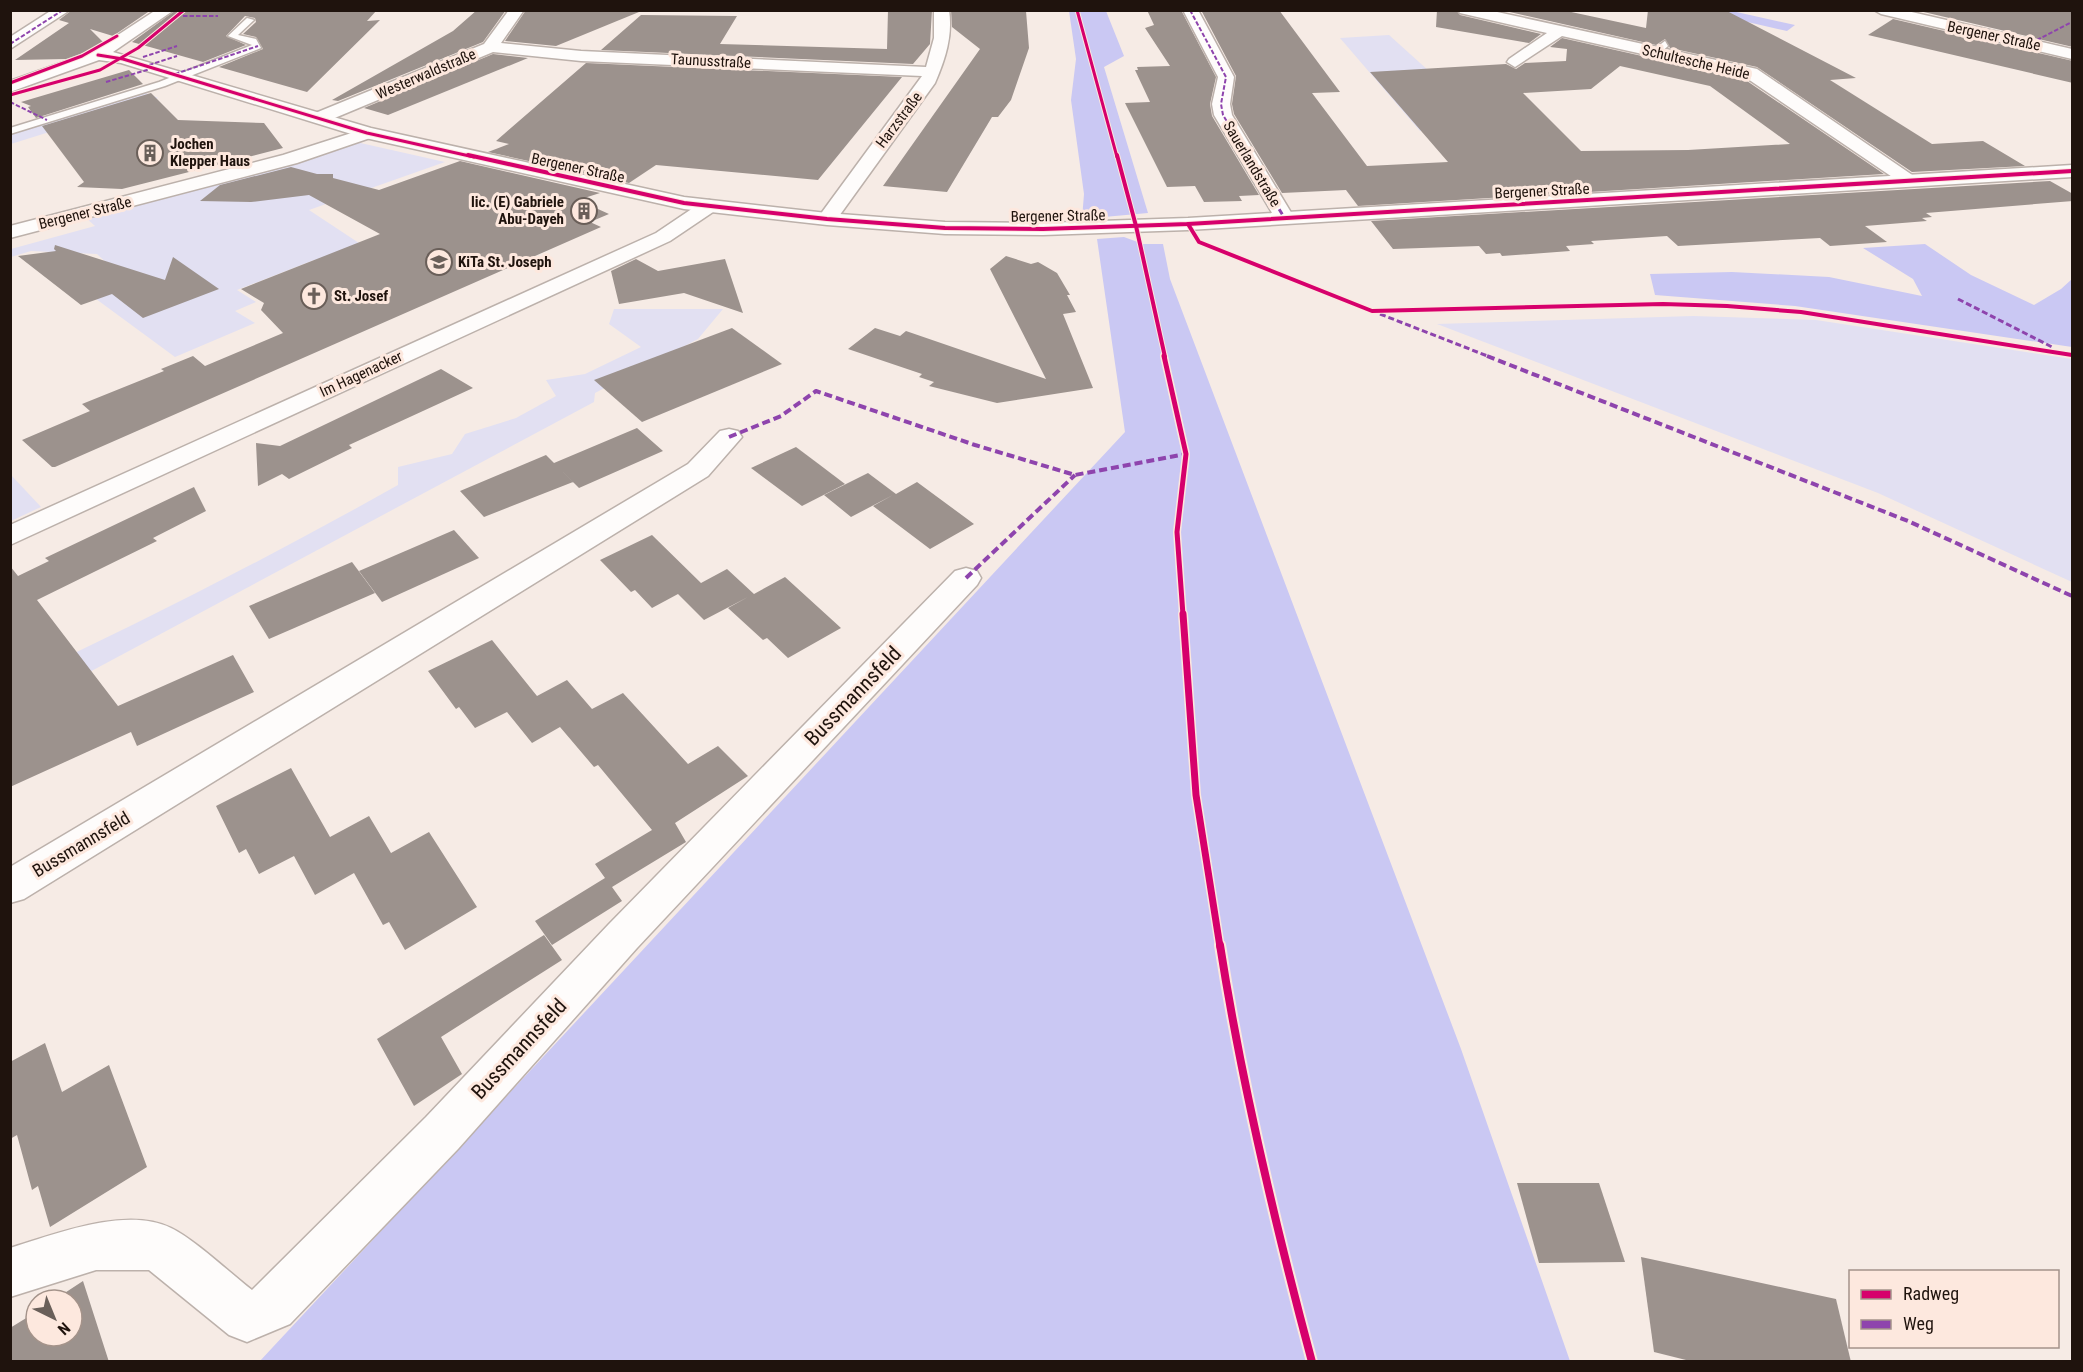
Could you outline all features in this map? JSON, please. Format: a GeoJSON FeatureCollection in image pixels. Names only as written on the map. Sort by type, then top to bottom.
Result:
{"type":"FeatureCollection","features":[{"type":"Feature","properties":{"kind":"street"},"geometry":{"type":"LineString","coordinates":[[10,44],[63,10]]}},
{"type":"Feature","properties":{"kind":"street"},"geometry":{"type":"LineString","coordinates":[[10,87],[98,55],[167,10]]}},
{"type":"Feature","properties":{"kind":"street","name":"Westerwaldstraße"},"geometry":{"type":"LineString","coordinates":[[319,118],[469,58],[490,47],[518,10]]}},
{"type":"Feature","properties":{"kind":"street","name":"Harzstraße"},"geometry":{"type":"LineString","coordinates":[[827,219],[933,72],[937,63],[944,21],[940,10]]}},
{"type":"Feature","properties":{"kind":"street","name":"Sauerlandstraße"},"geometry":{"type":"LineString","coordinates":[[1190,10],[1226,77],[1221,104],[1223,115],[1285,219]]}},
{"type":"Feature","properties":{"kind":"street","name":"Schultesche Heide"},"geometry":{"type":"LineString","coordinates":[[1465,10],[1559,31],[1712,59],[1751,73],[1911,181]]}},
{"type":"Feature","properties":{"kind":"street","name":"Bergener Straße"},"geometry":{"type":"LineString","coordinates":[[1881,10],[2073,54]]}},
{"type":"Feature","properties":{"kind":"street"},"geometry":{"type":"LineString","coordinates":[[1515,62],[1559,31]]}},
{"type":"Feature","properties":{"kind":"street","name":"Taunusstraße"},"geometry":{"type":"LineString","coordinates":[[490,47],[581,56],[933,72]]}},
{"type":"Feature","properties":{"kind":"street","name":"Bergener Straße"},"geometry":{"type":"LineString","coordinates":[[98,55],[123,59],[367,133],[648,196],[709,206],[827,219],[945,228],[1043,229],[1285,219],[2073,171]]}},
{"type":"Feature","properties":{"kind":"street","name":"Bergener Straße"},"geometry":{"type":"LineString","coordinates":[[10,232],[279,162],[367,133]]}},
{"type":"Feature","properties":{"kind":"street","name":"Im Hagenacker"},"geometry":{"type":"LineString","coordinates":[[10,536],[663,237],[709,206]]}},
{"type":"Feature","properties":{"kind":"street","name":"Bussmannsfeld"},"geometry":{"type":"LineString","coordinates":[[10,887],[698,470],[729,437]]}},
{"type":"Feature","properties":{"kind":"street","name":"Bussmannsfeld"},"geometry":{"type":"LineString","coordinates":[[10,1273],[96,1246],[157,1246],[247,1317],[272,1306],[442,1133],[623,936],[966,578]]}},
{"type":"Feature","properties":{"kind":"lane"},"geometry":{"type":"LineString","coordinates":[[10,131],[181,76],[258,46],[253,41],[232,36],[250,20]]}},
{"type":"Feature","properties":{"kind":"shaded area"},"geometry":{"type":"Polygon","coordinates":[[[1069,11],[1106,11],[1124,56],[1104,67],[1148,213],[1082,219],[1084,194],[1071,100],[1076,59],[1069,11]]]}},
{"type":"Feature","properties":{"kind":"shaded area"},"geometry":{"type":"Polygon","coordinates":[[[1700,11],[1732,11],[1795,25],[1787,31],[1700,11]]]}},
{"type":"Feature","properties":{"kind":"shaded area"},"geometry":{"type":"Polygon","coordinates":[[[1389,35],[1491,127],[1420,131],[1340,38],[1389,35]]]}},
{"type":"Feature","properties":{"kind":"shaded area"},"geometry":{"type":"Polygon","coordinates":[[[146,93],[158,98],[11,144],[11,134],[146,93]]]}},
{"type":"Feature","properties":{"kind":"shaded area"},"geometry":{"type":"Polygon","coordinates":[[[356,142],[445,162],[309,210],[365,247],[325,265],[314,260],[237,290],[256,302],[235,311],[255,323],[175,357],[92,296],[127,282],[97,254],[31,251],[11,257],[11,249],[95,226],[86,218],[261,172],[356,142]]]}},
{"type":"Feature","properties":{"kind":"shaded area"},"geometry":{"type":"Polygon","coordinates":[[[1124,237],[1143,244],[1163,244],[1170,279],[1461,1049],[1570,1361],[259,1362],[1125,432],[1097,239],[1124,237]]]}},
{"type":"Feature","properties":{"kind":"shaded area"},"geometry":{"type":"Polygon","coordinates":[[[1925,244],[1971,275],[2034,305],[2061,289],[2072,279],[2072,347],[1795,306],[1655,295],[1650,274],[1732,272],[1829,277],[1922,296],[1913,279],[1863,248],[1925,244]]]}},
{"type":"Feature","properties":{"kind":"shaded area"},"geometry":{"type":"Polygon","coordinates":[[[614,309],[723,309],[698,339],[595,393],[594,402],[11,714],[10,684],[206,588],[398,485],[398,467],[452,454],[465,434],[516,418],[556,396],[546,380],[585,374],[641,347],[609,324],[614,309]]]}},
{"type":"Feature","properties":{"kind":"shaded area"},"geometry":{"type":"Polygon","coordinates":[[[1693,316],[1816,320],[2072,359],[2072,582],[1878,493],[1437,324],[1693,316]]]}},
{"type":"Feature","properties":{"kind":"shaded area"},"geometry":{"type":"Polygon","coordinates":[[[11,475],[41,507],[10,521],[11,475]]]}},
{"type":"Feature","properties":{"kind":"building"},"geometry":{"type":"Polygon","coordinates":[[[72,10],[151,10],[113,36],[90,29],[103,42],[91,50],[66,59],[15,60],[69,23],[59,20],[72,10]]]}},
{"type":"Feature","properties":{"kind":"building"},"geometry":{"type":"Polygon","coordinates":[[[176,10],[377,10],[367,21],[380,20],[307,92],[219,67],[263,49],[256,37],[243,34],[256,22],[255,18],[245,16],[226,36],[246,45],[203,62],[132,42],[176,10]]]}},
{"type":"Feature","properties":{"kind":"building"},"geometry":{"type":"Polygon","coordinates":[[[477,10],[506,10],[483,42],[338,101],[332,100],[453,31],[477,10]]]}},
{"type":"Feature","properties":{"kind":"building"},"geometry":{"type":"Polygon","coordinates":[[[526,10],[639,12],[556,46],[505,41],[526,10]]]}},
{"type":"Feature","properties":{"kind":"building"},"geometry":{"type":"Polygon","coordinates":[[[888,10],[932,10],[930,44],[913,64],[601,50],[641,15],[737,16],[720,44],[887,49],[888,10]]]}},
{"type":"Feature","properties":{"kind":"building"},"geometry":{"type":"Polygon","coordinates":[[[951,10],[1026,11],[1029,48],[1011,100],[998,117],[992,117],[947,192],[883,186],[980,49],[952,27],[951,10]]]}},
{"type":"Feature","properties":{"kind":"building"},"geometry":{"type":"Polygon","coordinates":[[[1147,10],[1181,10],[1216,77],[1210,104],[1212,116],[1259,195],[1239,196],[1242,201],[1204,202],[1195,186],[1167,187],[1125,103],[1150,102],[1135,70],[1138,70],[1137,67],[1170,66],[1145,28],[1154,25],[1147,10]]]}},
{"type":"Feature","properties":{"kind":"building"},"geometry":{"type":"Polygon","coordinates":[[[1201,10],[1279,10],[1340,92],[1312,93],[1367,166],[1448,162],[1370,72],[1506,64],[1516,69],[1525,63],[1566,61],[1567,49],[1550,47],[1562,38],[1744,79],[1884,174],[1358,206],[1346,190],[1282,193],[1234,114],[1232,104],[1236,76],[1201,10]],[[1620,66],[1591,89],[1523,93],[1581,151],[1688,150],[1790,144],[1710,86],[1620,66]]]}},
{"type":"Feature","properties":{"kind":"building"},"geometry":{"type":"Polygon","coordinates":[[[1437,10],[1456,10],[1460,15],[1541,34],[1529,43],[1436,27],[1437,10]]]}},
{"type":"Feature","properties":{"kind":"building"},"geometry":{"type":"Polygon","coordinates":[[[1501,10],[1562,10],[1646,28],[1648,10],[1725,10],[1856,78],[1830,80],[1932,144],[1983,141],[2025,166],[1912,172],[1757,67],[1670,48],[1665,39],[1656,45],[1501,10]]]}},
{"type":"Feature","properties":{"kind":"building"},"geometry":{"type":"Polygon","coordinates":[[[1915,10],[2073,10],[2073,47],[1915,10]]]}},
{"type":"Feature","properties":{"kind":"building"},"geometry":{"type":"Polygon","coordinates":[[[1893,19],[2073,61],[2073,83],[1868,35],[1893,19]]]}},
{"type":"Feature","properties":{"kind":"building"},"geometry":{"type":"Polygon","coordinates":[[[493,54],[528,58],[388,115],[364,108],[493,54]]]}},
{"type":"Feature","properties":{"kind":"building"},"geometry":{"type":"Polygon","coordinates":[[[586,63],[902,77],[818,180],[656,165],[629,183],[488,152],[509,144],[496,141],[586,63]]]}},
{"type":"Feature","properties":{"kind":"building"},"geometry":{"type":"Polygon","coordinates":[[[129,70],[143,84],[36,118],[28,107],[31,106],[21,102],[129,70]]]}},
{"type":"Feature","properties":{"kind":"building"},"geometry":{"type":"Polygon","coordinates":[[[151,93],[178,120],[264,123],[283,148],[122,189],[77,187],[84,182],[42,126],[151,93]]]}},
{"type":"Feature","properties":{"kind":"building"},"geometry":{"type":"Polygon","coordinates":[[[460,161],[600,193],[578,200],[609,214],[590,222],[601,227],[55,467],[52,467],[22,440],[90,411],[82,404],[164,371],[161,369],[193,356],[205,366],[283,333],[261,310],[264,303],[241,289],[380,234],[309,195],[251,202],[200,201],[220,185],[291,167],[317,174],[333,174],[333,178],[379,190],[460,161]]]}},
{"type":"Feature","properties":{"kind":"building"},"geometry":{"type":"Polygon","coordinates":[[[2050,181],[2073,194],[2073,201],[1926,213],[1932,217],[1922,218],[1927,221],[1865,226],[1887,242],[1830,246],[1820,238],[1678,246],[1667,236],[1591,241],[1594,244],[1566,246],[1570,251],[1502,256],[1500,253],[1486,254],[1479,246],[1393,249],[1371,221],[2050,181]]]}},
{"type":"Feature","properties":{"kind":"building"},"geometry":{"type":"Polygon","coordinates":[[[55,245],[165,280],[173,257],[219,289],[143,318],[112,294],[81,305],[18,256],[56,251],[55,245]]]}},
{"type":"Feature","properties":{"kind":"building"},"geometry":{"type":"Polygon","coordinates":[[[1006,256],[1031,264],[1038,262],[1057,273],[1070,295],[1067,295],[1076,312],[1063,314],[1093,388],[997,403],[929,386],[934,382],[919,377],[922,374],[848,349],[875,328],[900,336],[906,331],[1046,379],[990,269],[1006,256]]]}},
{"type":"Feature","properties":{"kind":"building"},"geometry":{"type":"Polygon","coordinates":[[[636,259],[658,271],[725,259],[743,313],[684,293],[619,304],[611,271],[636,259]]]}},
{"type":"Feature","properties":{"kind":"building"},"geometry":{"type":"Polygon","coordinates":[[[732,328],[782,364],[642,422],[594,380],[732,328]]]}},
{"type":"Feature","properties":{"kind":"building"},"geometry":{"type":"Polygon","coordinates":[[[441,369],[473,388],[349,445],[352,448],[289,479],[282,474],[258,486],[256,443],[280,446],[441,369]]]}},
{"type":"Feature","properties":{"kind":"building"},"geometry":{"type":"Polygon","coordinates":[[[637,428],[663,451],[579,488],[573,482],[484,517],[460,491],[546,455],[554,463],[637,428]]]}},
{"type":"Feature","properties":{"kind":"building"},"geometry":{"type":"Polygon","coordinates":[[[796,447],[845,484],[802,506],[751,468],[796,447]]]}},
{"type":"Feature","properties":{"kind":"building"},"geometry":{"type":"Polygon","coordinates":[[[868,473],[896,494],[917,482],[974,524],[930,549],[873,506],[893,495],[851,517],[824,495],[868,473]]]}},
{"type":"Feature","properties":{"kind":"building"},"geometry":{"type":"Polygon","coordinates":[[[194,487],[206,511],[153,538],[157,541],[37,600],[118,706],[233,655],[254,692],[137,746],[131,732],[10,787],[10,566],[18,576],[49,561],[45,558],[194,487]]]}},
{"type":"Feature","properties":{"kind":"building"},"geometry":{"type":"Polygon","coordinates":[[[454,530],[479,558],[382,602],[359,571],[454,530]]]}},
{"type":"Feature","properties":{"kind":"building"},"geometry":{"type":"Polygon","coordinates":[[[652,535],[701,583],[727,569],[754,594],[785,577],[841,628],[788,658],[767,638],[763,640],[728,608],[748,597],[704,620],[678,594],[652,608],[635,590],[631,592],[600,560],[652,535]]]}},
{"type":"Feature","properties":{"kind":"building"},"geometry":{"type":"Polygon","coordinates":[[[352,562],[375,593],[269,639],[249,606],[352,562]]]}},
{"type":"Feature","properties":{"kind":"building"},"geometry":{"type":"Polygon","coordinates":[[[492,640],[537,696],[567,680],[592,709],[623,693],[688,764],[718,746],[748,776],[675,823],[686,842],[612,887],[622,901],[552,945],[535,921],[605,878],[595,864],[652,830],[598,765],[594,767],[560,727],[532,743],[507,712],[475,728],[459,707],[456,709],[428,671],[492,640]]]}},
{"type":"Feature","properties":{"kind":"building"},"geometry":{"type":"Polygon","coordinates":[[[291,768],[330,837],[369,816],[391,853],[429,832],[477,907],[405,950],[389,922],[383,925],[354,873],[315,895],[294,856],[259,874],[246,849],[239,853],[216,806],[291,768]]]}},
{"type":"Feature","properties":{"kind":"building"},"geometry":{"type":"Polygon","coordinates":[[[544,935],[562,960],[441,1037],[462,1074],[414,1106],[377,1039],[544,935]]]}},
{"type":"Feature","properties":{"kind":"building"},"geometry":{"type":"Polygon","coordinates":[[[45,1043],[62,1092],[109,1065],[147,1167],[50,1227],[38,1186],[32,1190],[17,1135],[10,1139],[10,1062],[45,1043]]]}},
{"type":"Feature","properties":{"kind":"building"},"geometry":{"type":"Polygon","coordinates":[[[1517,1183],[1599,1183],[1625,1262],[1539,1263],[1517,1183]]]}},
{"type":"Feature","properties":{"kind":"building"},"geometry":{"type":"Polygon","coordinates":[[[1641,1257],[1836,1299],[1851,1362],[1694,1362],[1654,1352],[1641,1257]]]}},
{"type":"Feature","properties":{"kind":"building"},"geometry":{"type":"Polygon","coordinates":[[[83,1281],[109,1362],[10,1362],[10,1328],[24,1319],[24,1348],[84,1348],[84,1288],[72,1288],[83,1281]]]}},
{"type":"Feature","properties":{"kind":"marked path"},"geometry":{"type":"LineString","coordinates":[[10,44],[63,10]]}},
{"type":"Feature","properties":{"kind":"marked path"},"geometry":{"type":"LineString","coordinates":[[1190,10],[1226,77],[1221,104],[1223,115],[1285,219]]}},
{"type":"Feature","properties":{"kind":"marked path"},"geometry":{"type":"LineString","coordinates":[[183,16],[218,16]]}},
{"type":"Feature","properties":{"kind":"marked path"},"geometry":{"type":"LineString","coordinates":[[2031,43],[2072,22]]}},
{"type":"Feature","properties":{"kind":"marked path"},"geometry":{"type":"LineString","coordinates":[[143,57],[177,46]]}},
{"type":"Feature","properties":{"kind":"marked path"},"geometry":{"type":"LineString","coordinates":[[175,74],[258,46]]}},
{"type":"Feature","properties":{"kind":"marked path"},"geometry":{"type":"LineString","coordinates":[[149,65],[177,56]]}},
{"type":"Feature","properties":{"kind":"marked path"},"geometry":{"type":"LineString","coordinates":[[106,82],[150,69]]}},
{"type":"Feature","properties":{"kind":"marked path"},"geometry":{"type":"LineString","coordinates":[[10,102],[47,120]]}},
{"type":"Feature","properties":{"kind":"marked path"},"geometry":{"type":"LineString","coordinates":[[1958,299],[2052,347]]}},
{"type":"Feature","properties":{"kind":"marked path"},"geometry":{"type":"LineString","coordinates":[[1380,314],[1908,521],[2072,596]]}},
{"type":"Feature","properties":{"kind":"marked path"},"geometry":{"type":"LineString","coordinates":[[729,437],[781,416],[816,391],[975,445],[1075,475],[1186,454]]}},
{"type":"Feature","properties":{"kind":"marked path"},"geometry":{"type":"LineString","coordinates":[[966,578],[1075,475]]}},
{"type":"Feature","properties":{"kind":"cycle path"},"geometry":{"type":"LineString","coordinates":[[10,95],[100,70],[138,48],[184,10]]}},
{"type":"Feature","properties":{"kind":"cycle path"},"geometry":{"type":"LineString","coordinates":[[1077,10],[1136,226],[1186,454],[1177,532],[1196,795],[1235,1041],[1275,1223],[1312,1362]]}},
{"type":"Feature","properties":{"kind":"cycle path"},"geometry":{"type":"LineString","coordinates":[[10,83],[82,56],[117,36]]}},
{"type":"Feature","properties":{"kind":"cycle path"},"geometry":{"type":"LineString","coordinates":[[98,55],[123,59],[367,133],[684,203],[827,219],[945,228],[1043,229],[1188,224],[2072,171]]}},
{"type":"Feature","properties":{"kind":"cycle path"},"geometry":{"type":"LineString","coordinates":[[1188,224],[1199,242],[1372,311],[1663,304],[1727,306],[1801,312],[2072,355]]}},
{"type":"Feature","properties":{"kind":"place","name":"Jochen Klepper Haus"},"geometry":{"type":"Point","coordinates":[150,153]}},
{"type":"Feature","properties":{"kind":"place","name":"lic. (E) Gabriele Abu-Dayeh"},"geometry":{"type":"Point","coordinates":[584,211]}},
{"type":"Feature","properties":{"kind":"place","name":"KiTa St. Joseph"},"geometry":{"type":"Point","coordinates":[439,262]}},
{"type":"Feature","properties":{"kind":"place","name":"St. Josef"},"geometry":{"type":"Point","coordinates":[314,296]}}]}
